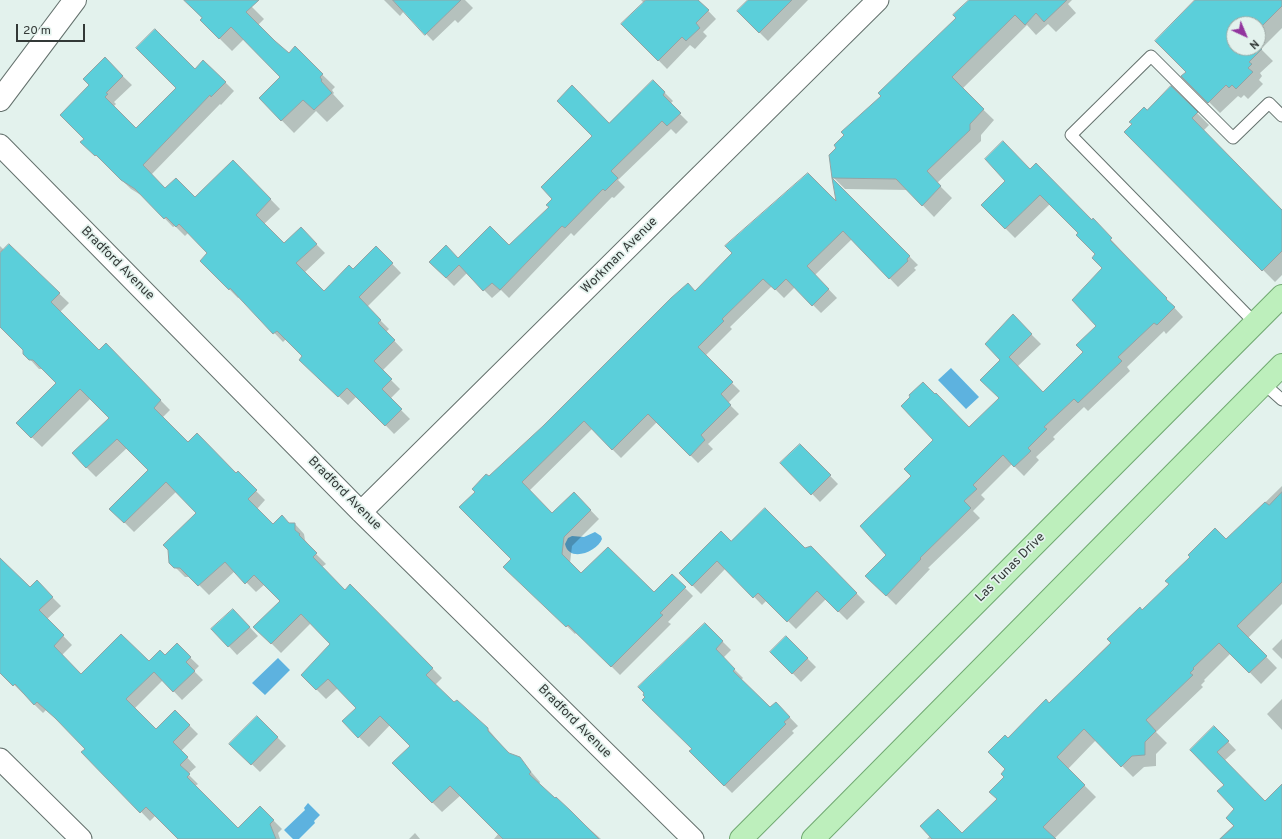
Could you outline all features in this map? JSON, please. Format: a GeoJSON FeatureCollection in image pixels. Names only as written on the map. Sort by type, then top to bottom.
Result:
{"type":"FeatureCollection","features":[{"type":"Feature","properties":{"kind":"main road","name":"Las Tunas Drive"},"geometry":{"type":"LineString","coordinates":[[741,839],[1282,296]]}},
{"type":"Feature","properties":{"kind":"main road"},"geometry":{"type":"LineString","coordinates":[[813,839],[1282,364]]}},
{"type":"Feature","properties":{"kind":"street"},"geometry":{"type":"LineString","coordinates":[[0,100],[76,0]]}},
{"type":"Feature","properties":{"kind":"street","name":"Workman Avenue"},"geometry":{"type":"LineString","coordinates":[[361,512],[878,0]]}},
{"type":"Feature","properties":{"kind":"street","name":"Bradford Avenue"},"geometry":{"type":"LineString","coordinates":[[0,145],[361,512],[693,839]]}},
{"type":"Feature","properties":{"kind":"street"},"geometry":{"type":"LineString","coordinates":[[0,759],[80,839]]}},
{"type":"Feature","properties":{"kind":"lane"},"geometry":{"type":"LineString","coordinates":[[1255,323],[1071,135],[1151,56],[1233,138],[1269,103],[1282,116]]}},
{"type":"Feature","properties":{"kind":"lane"},"geometry":{"type":"LineString","coordinates":[[1263,384],[1282,400]]}},
{"type":"Feature","properties":{"kind":"water"},"geometry":{"type":"Polygon","coordinates":[[[951,368],[979,397],[966,409],[938,380],[951,368]]]}},
{"type":"Feature","properties":{"kind":"water"},"geometry":{"type":"Polygon","coordinates":[[[595,532],[601,536],[602,539],[595,548],[583,554],[572,553],[568,550],[565,544],[568,538],[572,536],[584,537],[595,532]]]}},
{"type":"Feature","properties":{"kind":"water"},"geometry":{"type":"Polygon","coordinates":[[[278,658],[290,670],[265,695],[252,683],[278,658]]]}},
{"type":"Feature","properties":{"kind":"water"},"geometry":{"type":"Polygon","coordinates":[[[308,803],[320,815],[314,821],[315,823],[299,839],[293,839],[284,830],[305,810],[304,808],[308,803]]]}},
{"type":"Feature","properties":{"kind":"building"},"geometry":{"type":"Polygon","coordinates":[[[184,0],[259,0],[246,12],[289,53],[295,46],[323,74],[320,77],[322,80],[321,81],[332,93],[314,110],[303,100],[281,121],[259,98],[280,77],[231,27],[219,39],[200,20],[202,18],[184,0]]]}},
{"type":"Feature","properties":{"kind":"building"},"geometry":{"type":"Polygon","coordinates":[[[393,0],[461,0],[425,35],[393,0]]]}},
{"type":"Feature","properties":{"kind":"building"},"geometry":{"type":"Polygon","coordinates":[[[646,0],[698,0],[709,10],[696,23],[700,28],[686,41],[682,37],[658,61],[621,24],[646,0]]]}},
{"type":"Feature","properties":{"kind":"building"},"geometry":{"type":"Polygon","coordinates":[[[748,0],[792,0],[759,33],[737,11],[748,0]]]}},
{"type":"Feature","properties":{"kind":"building"},"geometry":{"type":"Polygon","coordinates":[[[969,0],[1067,0],[1044,22],[1036,13],[1025,25],[1015,15],[952,77],[984,109],[970,124],[970,130],[927,171],[941,186],[922,206],[896,179],[832,178],[829,155],[836,148],[834,145],[844,135],[841,132],[881,96],[878,93],[956,18],[953,15],[969,0]]]}},
{"type":"Feature","properties":{"kind":"building"},"geometry":{"type":"Polygon","coordinates":[[[1195,0],[1282,0],[1282,6],[1266,22],[1266,16],[1226,16],[1226,56],[1255,56],[1249,62],[1252,64],[1248,68],[1253,72],[1236,89],[1232,85],[1229,88],[1226,85],[1208,103],[1181,76],[1186,72],[1155,41],[1195,0]]]}},
{"type":"Feature","properties":{"kind":"building"},"geometry":{"type":"Polygon","coordinates":[[[155,29],[195,69],[203,60],[226,82],[211,97],[210,95],[143,165],[165,188],[176,178],[195,197],[233,160],[271,199],[256,215],[284,243],[301,227],[317,244],[296,263],[324,291],[349,265],[353,269],[376,246],[393,263],[359,297],[381,320],[378,323],[395,340],[374,361],[392,379],[382,389],[402,409],[385,426],[347,388],[338,397],[299,360],[302,356],[277,331],[273,334],[230,288],[229,290],[200,261],[207,253],[179,224],[176,227],[166,217],[164,219],[135,189],[121,180],[96,155],[95,156],[80,142],[84,139],[60,115],[89,85],[83,79],[105,57],[123,76],[106,93],[108,94],[105,97],[136,128],[176,88],[136,48],[155,29]]]}},
{"type":"Feature","properties":{"kind":"building"},"geometry":{"type":"Polygon","coordinates":[[[653,80],[665,92],[663,95],[681,113],[667,126],[662,121],[611,171],[618,178],[605,191],[603,189],[565,228],[562,226],[500,290],[492,283],[483,291],[459,265],[446,278],[429,262],[446,245],[458,258],[490,226],[509,245],[549,207],[546,205],[552,199],[541,187],[592,136],[557,101],[572,85],[609,123],[653,80]]]}},
{"type":"Feature","properties":{"kind":"building"},"geometry":{"type":"Polygon","coordinates":[[[1171,86],[1198,112],[1192,118],[1282,210],[1282,251],[1262,271],[1124,132],[1132,124],[1129,122],[1144,107],[1147,110],[1171,86]]]}},
{"type":"Feature","properties":{"kind":"building"},"geometry":{"type":"Polygon","coordinates":[[[1003,141],[1030,169],[1036,163],[1092,220],[1093,218],[1112,238],[1110,240],[1175,307],[1157,325],[1154,323],[1118,357],[1122,361],[1078,403],[1074,399],[1044,427],[1047,429],[1028,448],[1031,451],[1014,467],[1003,455],[973,485],[977,489],[964,501],[971,508],[920,558],[921,559],[886,596],[865,576],[886,555],[860,526],[911,476],[904,469],[933,440],[901,406],[910,397],[909,395],[923,382],[935,394],[936,393],[969,427],[999,398],[980,380],[1000,360],[985,344],[1013,314],[1032,334],[1009,357],[1043,392],[1083,352],[1076,345],[1096,326],[1072,300],[1102,268],[1092,258],[1095,254],[1076,235],[1078,233],[1040,195],[1005,229],[981,205],[1005,181],[985,159],[1003,141]]]}},
{"type":"Feature","properties":{"kind":"building"},"geometry":{"type":"Polygon","coordinates":[[[808,173],[836,201],[832,178],[910,256],[907,259],[908,261],[889,279],[843,231],[807,266],[829,289],[812,306],[786,279],[775,290],[763,279],[722,319],[724,321],[698,347],[733,382],[721,394],[731,405],[701,435],[705,440],[690,456],[648,414],[612,450],[584,421],[522,482],[552,513],[574,492],[591,510],[564,537],[562,554],[581,573],[608,547],[654,592],[672,574],[686,587],[660,613],[663,615],[611,667],[568,625],[566,627],[503,567],[511,559],[459,507],[475,492],[472,489],[486,474],[489,476],[543,426],[671,298],[688,283],[695,291],[732,253],[725,246],[808,173]]]}},
{"type":"Feature","properties":{"kind":"building"},"geometry":{"type":"Polygon","coordinates":[[[9,244],[60,293],[51,302],[99,350],[106,343],[161,400],[154,408],[188,442],[197,433],[236,473],[238,471],[257,490],[248,499],[273,524],[282,515],[289,523],[295,523],[295,530],[317,553],[313,557],[345,590],[350,584],[433,668],[426,675],[454,702],[457,700],[488,728],[488,731],[509,753],[520,757],[531,772],[529,774],[555,798],[556,797],[599,839],[503,839],[450,786],[432,803],[392,763],[410,746],[380,716],[358,738],[342,721],[356,708],[328,679],[316,690],[301,675],[330,644],[301,614],[271,644],[253,627],[280,601],[254,575],[245,584],[225,562],[198,586],[180,568],[174,568],[169,563],[168,550],[163,545],[196,513],[166,482],[124,523],[109,509],[148,470],[117,439],[86,468],[72,453],[109,418],[80,389],[31,438],[16,423],[56,383],[33,360],[29,360],[23,354],[23,350],[0,327],[0,253],[9,244]]]}},
{"type":"Feature","properties":{"kind":"building"},"geometry":{"type":"Polygon","coordinates":[[[800,444],[831,475],[811,495],[780,463],[800,444]]]}},
{"type":"Feature","properties":{"kind":"building"},"geometry":{"type":"Polygon","coordinates":[[[1282,492],[1282,582],[1237,626],[1267,656],[1249,673],[1219,643],[1193,668],[1194,669],[1190,673],[1193,675],[1146,720],[1156,731],[1145,742],[1145,755],[1132,756],[1121,767],[1084,729],[1057,757],[1085,785],[1043,827],[1056,839],[932,839],[920,826],[938,809],[962,833],[997,799],[989,792],[1004,777],[1001,774],[1005,769],[988,752],[1005,735],[1008,738],[1046,699],[1049,703],[1111,643],[1107,639],[1140,607],[1142,610],[1169,584],[1165,581],[1190,557],[1188,555],[1215,528],[1226,539],[1265,502],[1269,505],[1282,492]]]}},
{"type":"Feature","properties":{"kind":"building"},"geometry":{"type":"Polygon","coordinates":[[[765,508],[805,548],[811,546],[857,593],[838,612],[817,591],[787,622],[758,593],[753,598],[717,561],[692,586],[679,573],[721,531],[731,541],[765,508]]]}},
{"type":"Feature","properties":{"kind":"building"},"geometry":{"type":"Polygon","coordinates":[[[0,558],[30,587],[37,580],[53,597],[39,610],[64,635],[54,646],[81,674],[121,634],[149,661],[160,650],[165,655],[177,643],[191,657],[186,662],[195,671],[173,692],[154,672],[126,699],[156,729],[175,710],[190,725],[173,742],[188,757],[180,765],[190,774],[187,777],[238,828],[260,806],[274,820],[270,824],[276,839],[178,839],[146,807],[140,813],[81,752],[85,749],[55,718],[37,702],[34,705],[15,684],[13,686],[0,673],[0,558]]]}},
{"type":"Feature","properties":{"kind":"building"},"geometry":{"type":"Polygon","coordinates":[[[233,609],[250,627],[228,647],[211,629],[233,609]]]}},
{"type":"Feature","properties":{"kind":"building"},"geometry":{"type":"Polygon","coordinates":[[[705,623],[723,641],[716,649],[735,669],[733,671],[770,707],[776,702],[790,717],[784,722],[786,724],[724,786],[689,751],[692,749],[642,700],[645,697],[643,695],[644,693],[638,687],[705,623]]]}},
{"type":"Feature","properties":{"kind":"building"},"geometry":{"type":"Polygon","coordinates":[[[786,636],[808,658],[792,674],[770,652],[786,636]]]}},
{"type":"Feature","properties":{"kind":"building"},"geometry":{"type":"Polygon","coordinates":[[[257,716],[278,737],[251,765],[229,744],[257,716]]]}},
{"type":"Feature","properties":{"kind":"building"},"geometry":{"type":"Polygon","coordinates":[[[1214,726],[1229,741],[1217,752],[1265,801],[1282,784],[1282,839],[1220,839],[1234,826],[1226,818],[1234,809],[1217,791],[1224,785],[1190,750],[1214,726]]]}}]}
